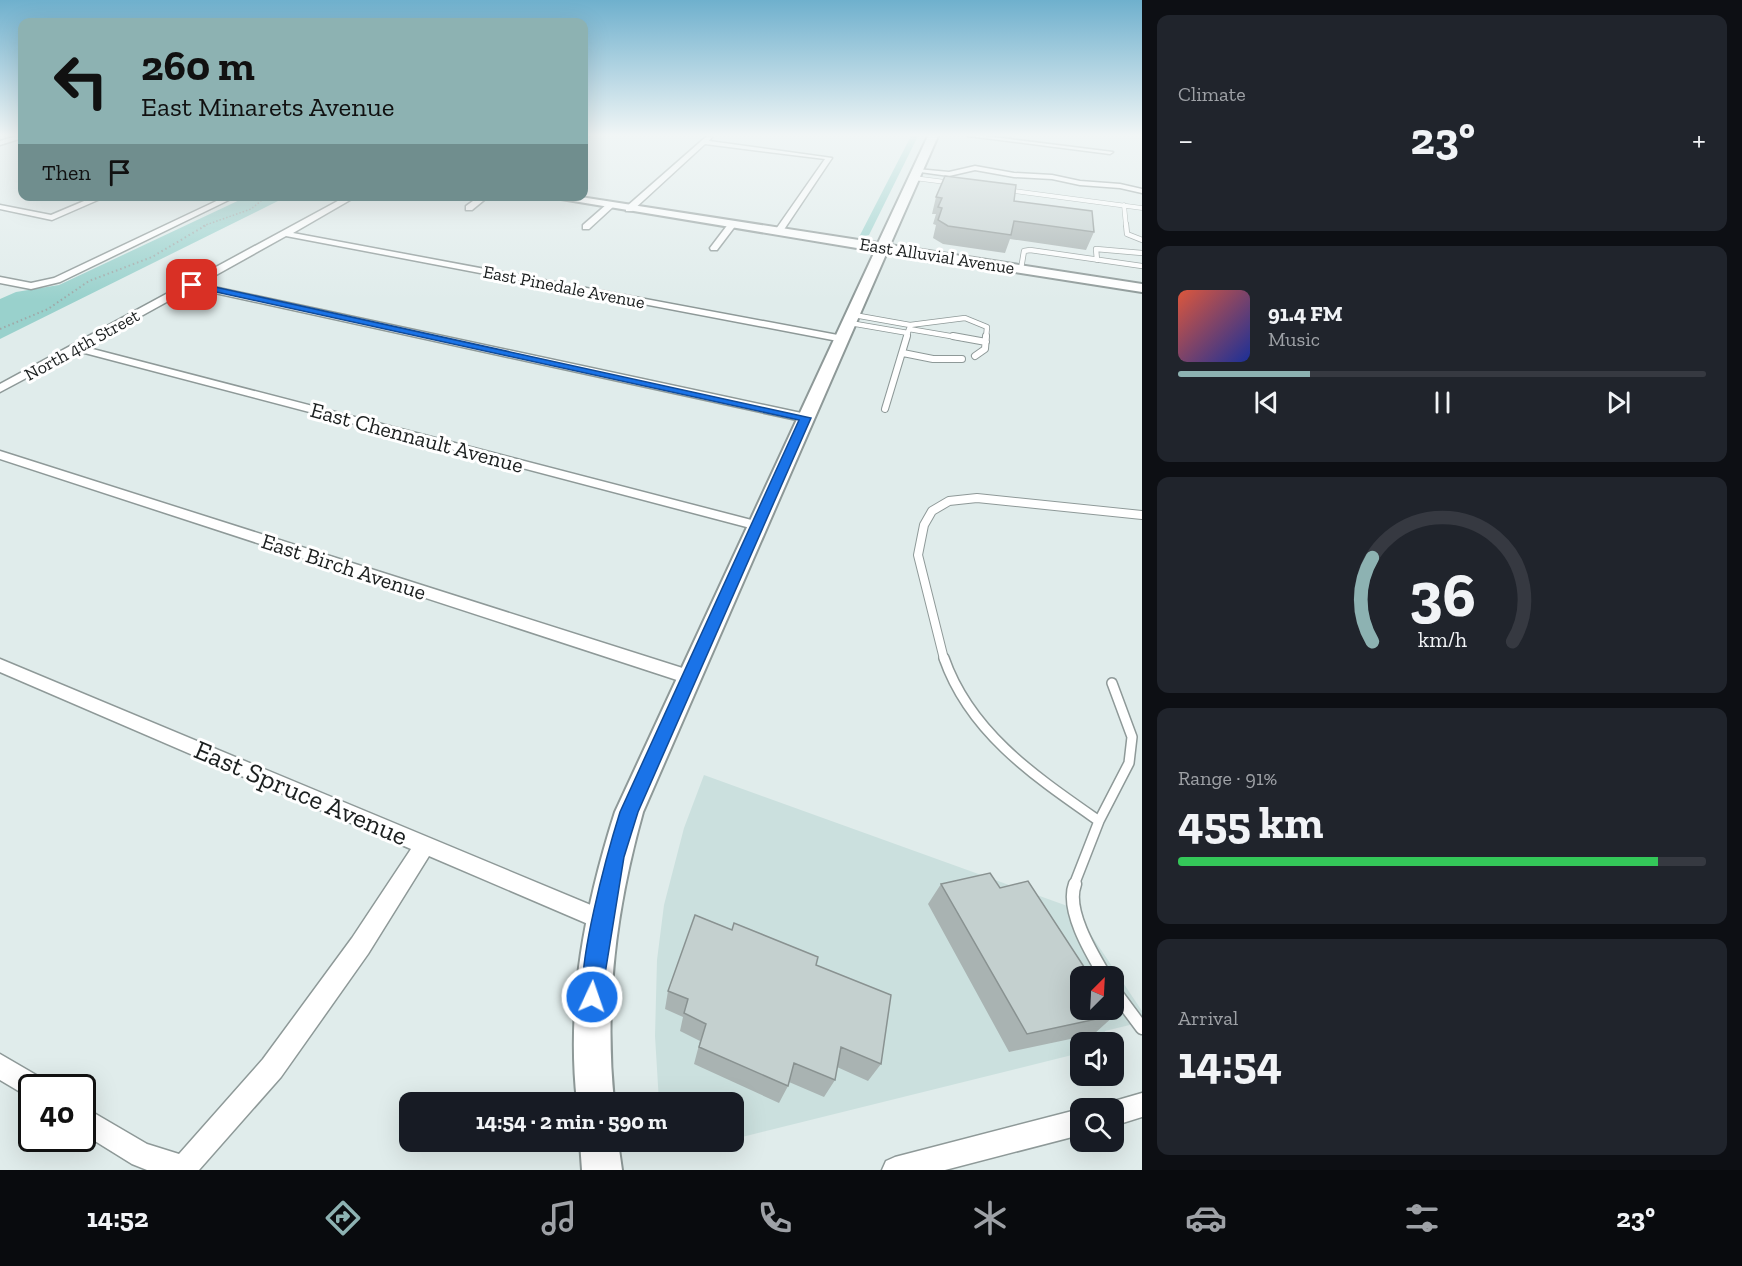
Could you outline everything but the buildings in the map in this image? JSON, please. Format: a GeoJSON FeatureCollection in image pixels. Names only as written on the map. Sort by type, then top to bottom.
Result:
{"type":"FeatureCollection","features":[{"type":"Feature","properties":{"kind":"street"},"geometry":{"type":"LineString","coordinates":[[629,209],[650,191]]}},
{"type":"Feature","properties":{"kind":"street"},"geometry":{"type":"LineString","coordinates":[[778,232],[807,191]]}},
{"type":"Feature","properties":{"kind":"street"},"geometry":{"type":"LineString","coordinates":[[594,1092],[591,1069],[592,974],[615,857],[629,812],[909,191]]}},
{"type":"Feature","properties":{"kind":"street"},"geometry":{"type":"LineString","coordinates":[[0,207],[52,218],[92,201]]}},
{"type":"Feature","properties":{"kind":"street"},"geometry":{"type":"LineString","coordinates":[[0,280],[22,285],[38,285],[59,279],[223,201]]}},
{"type":"Feature","properties":{"kind":"street","name":"North 4th Street"},"geometry":{"type":"LineString","coordinates":[[0,389],[345,201]]}},
{"type":"Feature","properties":{"kind":"street"},"geometry":{"type":"LineString","coordinates":[[469,208],[479,201]]}},
{"type":"Feature","properties":{"kind":"street","name":"East Alluvial Avenue"},"geometry":{"type":"LineString","coordinates":[[579,201],[1142,288]]}},
{"type":"Feature","properties":{"kind":"street"},"geometry":{"type":"LineString","coordinates":[[586,227],[610,206]]}},
{"type":"Feature","properties":{"kind":"street"},"geometry":{"type":"LineString","coordinates":[[714,248],[732,225]]}},
{"type":"Feature","properties":{"kind":"street","name":"East Pinedale Avenue"},"geometry":{"type":"LineString","coordinates":[[285,234],[849,326]]}},
{"type":"Feature","properties":{"kind":"street"},"geometry":{"type":"LineString","coordinates":[[192,285],[806,418]]}},
{"type":"Feature","properties":{"kind":"street","name":"East Chennault Avenue"},"geometry":{"type":"LineString","coordinates":[[76,348],[758,526]]}},
{"type":"Feature","properties":{"kind":"street","name":"East Birch Avenue"},"geometry":{"type":"LineString","coordinates":[[0,456],[688,677]]}},
{"type":"Feature","properties":{"kind":"street","name":"East Spruce Avenue"},"geometry":{"type":"LineString","coordinates":[[0,664],[602,920]]}},
{"type":"Feature","properties":{"kind":"street"},"geometry":{"type":"LineString","coordinates":[[96,1127],[141,1155],[183,1168],[286,1049],[360,946],[424,846]]}},
{"type":"Feature","properties":{"kind":"street"},"geometry":{"type":"LineString","coordinates":[[0,1066],[18,1078]]}},
{"type":"Feature","properties":{"kind":"street"},"geometry":{"type":"LineString","coordinates":[[1124,1110],[1142,1105]]}},
{"type":"Feature","properties":{"kind":"street"},"geometry":{"type":"LineString","coordinates":[[894,1170],[1070,1125]]}},
{"type":"Feature","properties":{"kind":"street"},"geometry":{"type":"LineString","coordinates":[[600,1152],[602,1170]]}},
{"type":"Feature","properties":{"kind":"lane"},"geometry":{"type":"LineString","coordinates":[[1011,191],[1142,207]]}},
{"type":"Feature","properties":{"kind":"lane"},"geometry":{"type":"LineString","coordinates":[[1029,202],[1030,193]]}},
{"type":"Feature","properties":{"kind":"lane"},"geometry":{"type":"LineString","coordinates":[[1090,201],[1090,208]]}},
{"type":"Feature","properties":{"kind":"lane"},"geometry":{"type":"LineString","coordinates":[[1124,205],[1127,234],[1142,240]]}},
{"type":"Feature","properties":{"kind":"lane"},"geometry":{"type":"LineString","coordinates":[[1097,260],[1096,249],[1103,247],[1142,253]]}},
{"type":"Feature","properties":{"kind":"lane"},"geometry":{"type":"LineString","coordinates":[[1021,269],[1024,251],[1030,250],[1142,266]]}},
{"type":"Feature","properties":{"kind":"lane"},"geometry":{"type":"LineString","coordinates":[[909,329],[955,316],[974,319],[987,327],[985,349],[975,356]]}},
{"type":"Feature","properties":{"kind":"lane"},"geometry":{"type":"LineString","coordinates":[[849,326],[909,329],[986,342]]}},
{"type":"Feature","properties":{"kind":"lane"},"geometry":{"type":"LineString","coordinates":[[885,409],[909,329]]}},
{"type":"Feature","properties":{"kind":"lane"},"geometry":{"type":"LineString","coordinates":[[903,353],[933,359],[962,359]]}},
{"type":"Feature","properties":{"kind":"lane"},"geometry":{"type":"LineString","coordinates":[[1099,821],[1038,779],[1004,749],[977,719],[951,678],[937,638],[918,555],[924,525],[932,511],[949,501],[977,498],[1142,515]]}},
{"type":"Feature","properties":{"kind":"lane"},"geometry":{"type":"LineString","coordinates":[[1099,966],[1084,941],[1071,893],[1099,821],[1129,763],[1132,737],[1112,683]]}},
{"type":"Feature","properties":{"kind":"lane"},"geometry":{"type":"LineString","coordinates":[[1124,1004],[1142,1028]]}},
{"type":"Feature","properties":{"kind":"path"},"geometry":{"type":"LineString","coordinates":[[0,329],[48,309],[89,281],[153,258],[202,226],[251,209],[261,201]]}},
{"type":"Feature","properties":{"kind":"shaded area"},"geometry":{"type":"Polygon","coordinates":[[[883,191],[891,191],[869,235],[859,237],[883,191]]]}},
{"type":"Feature","properties":{"kind":"shaded area"},"geometry":{"type":"Polygon","coordinates":[[[238,201],[278,201],[0,339],[0,299],[16,292],[59,285],[238,201]]]}},
{"type":"Feature","properties":{"kind":"shaded area"},"geometry":{"type":"Polygon","coordinates":[[[704,775],[1073,908],[1112,966],[1070,966],[1070,1020],[1124,1020],[1124,984],[1142,1011],[1142,1022],[1105,1032],[1070,1032],[1070,1055],[744,1137],[744,1092],[658,1092],[655,1036],[657,960],[664,905],[684,828],[704,775]]]}},
{"type":"Feature","properties":{"kind":"route"},"geometry":{"type":"LineString","coordinates":[[192,285],[806,418],[629,812],[615,857],[592,974],[592,997]]}}]}
